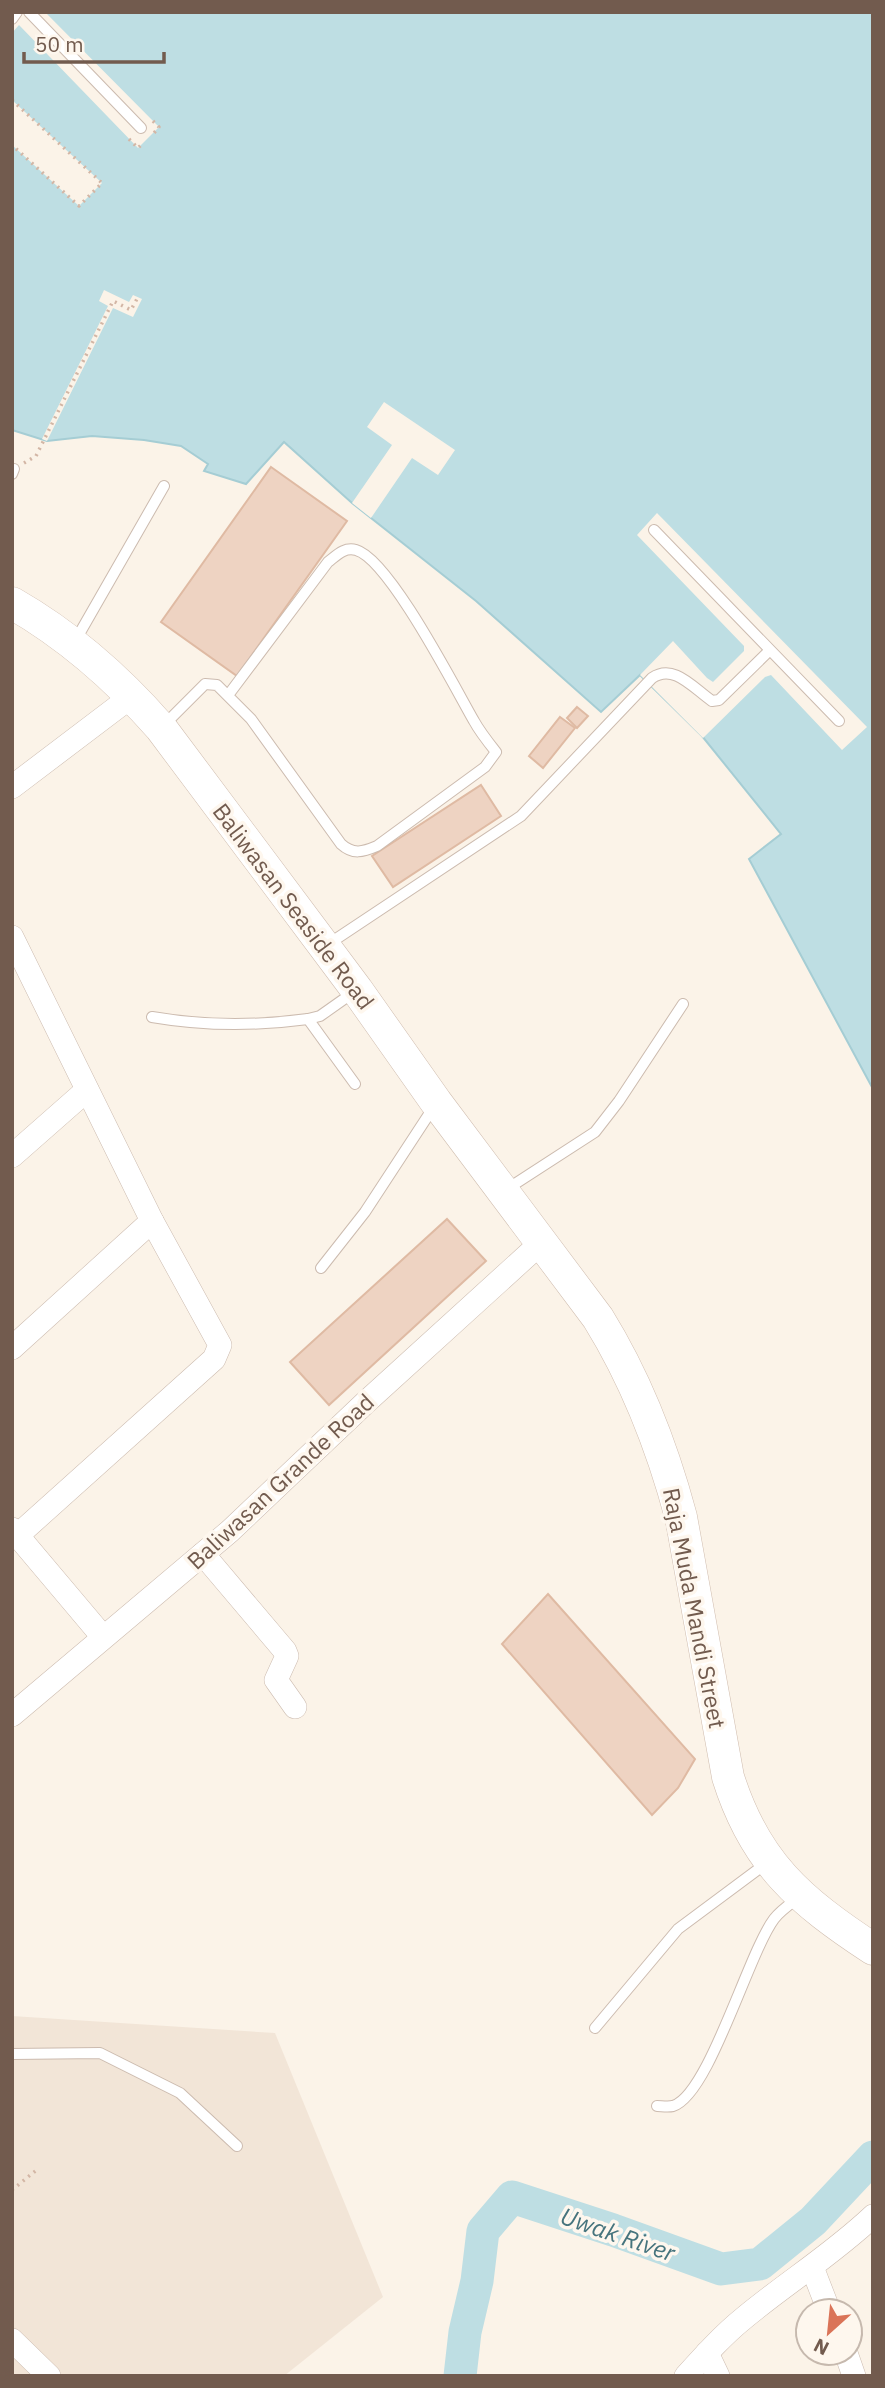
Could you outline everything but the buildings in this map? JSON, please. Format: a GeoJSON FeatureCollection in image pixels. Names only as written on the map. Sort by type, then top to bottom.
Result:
{"type":"FeatureCollection","features":[{"type":"Feature","properties":{"kind":"main road","name":"Baliwasan Seaside Road"},"geometry":{"type":"LineString","coordinates":[[12,603],[73,645],[132,696],[161,728],[542,1242]]}},
{"type":"Feature","properties":{"kind":"main road","name":"Raja Muda Mandi Street"},"geometry":{"type":"LineString","coordinates":[[542,1242],[598,1318],[621,1355],[659,1442],[681,1517],[727,1777],[738,1810],[768,1862],[800,1896],[836,1925],[873,1949]]}},
{"type":"Feature","properties":{"kind":"street"},"geometry":{"type":"LineString","coordinates":[[12,787],[132,696]]}},
{"type":"Feature","properties":{"kind":"street"},"geometry":{"type":"LineString","coordinates":[[16,954],[152,1221],[220,1345],[214,1359],[15,1532],[103,1637]]}},
{"type":"Feature","properties":{"kind":"street"},"geometry":{"type":"LineString","coordinates":[[12,1156],[87,1090]]}},
{"type":"Feature","properties":{"kind":"street"},"geometry":{"type":"LineString","coordinates":[[12,1348],[152,1221]]}},
{"type":"Feature","properties":{"kind":"street","name":"Baliwasan Grande Road"},"geometry":{"type":"LineString","coordinates":[[12,1715],[202,1554],[542,1242]]}},
{"type":"Feature","properties":{"kind":"street"},"geometry":{"type":"LineString","coordinates":[[202,1554],[285,1651],[287,1656],[276,1680],[295,1707]]}},
{"type":"Feature","properties":{"kind":"street"},"geometry":{"type":"LineString","coordinates":[[686,2376],[744,2317],[812,2267],[873,2216]]}},
{"type":"Feature","properties":{"kind":"street"},"geometry":{"type":"LineString","coordinates":[[812,2267],[824,2297]]}},
{"type":"Feature","properties":{"kind":"street"},"geometry":{"type":"LineString","coordinates":[[14,2346],[49,2376]]}},
{"type":"Feature","properties":{"kind":"street"},"geometry":{"type":"LineString","coordinates":[[707,2353],[718,2376]]}},
{"type":"Feature","properties":{"kind":"lane"},"geometry":{"type":"LineString","coordinates":[[12,19],[17,12]]}},
{"type":"Feature","properties":{"kind":"lane"},"geometry":{"type":"LineString","coordinates":[[29,12],[141,128]]}},
{"type":"Feature","properties":{"kind":"lane"},"geometry":{"type":"LineString","coordinates":[[73,645],[164,486]]}},
{"type":"Feature","properties":{"kind":"lane"},"geometry":{"type":"LineString","coordinates":[[654,530],[839,721]]}},
{"type":"Feature","properties":{"kind":"lane"},"geometry":{"type":"LineString","coordinates":[[161,728],[205,684],[217,685],[229,694],[251,719],[341,844],[348,850],[358,852],[365,852],[388,838],[485,767],[496,752],[476,724],[419,622],[370,557],[354,549],[341,551],[328,562],[229,694]]}},
{"type":"Feature","properties":{"kind":"lane"},"geometry":{"type":"LineString","coordinates":[[324,947],[521,816],[652,678],[660,673],[676,674],[712,701],[719,699],[769,650]]}},
{"type":"Feature","properties":{"kind":"lane"},"geometry":{"type":"LineString","coordinates":[[152,1017],[181,1022],[232,1024],[308,1019],[320,1016],[357,990]]}},
{"type":"Feature","properties":{"kind":"lane"},"geometry":{"type":"LineString","coordinates":[[504,1191],[594,1132],[619,1101],[683,1004]]}},
{"type":"Feature","properties":{"kind":"lane"},"geometry":{"type":"LineString","coordinates":[[308,1019],[355,1084]]}},
{"type":"Feature","properties":{"kind":"lane"},"geometry":{"type":"LineString","coordinates":[[321,1268],[365,1212],[436,1102]]}},
{"type":"Feature","properties":{"kind":"lane"},"geometry":{"type":"LineString","coordinates":[[595,2028],[678,1929],[768,1862]]}},
{"type":"Feature","properties":{"kind":"lane"},"geometry":{"type":"LineString","coordinates":[[657,2106],[674,2106],[688,2095],[722,2035],[737,1994],[774,1919],[800,1896]]}},
{"type":"Feature","properties":{"kind":"lane"},"geometry":{"type":"LineString","coordinates":[[12,2054],[100,2053],[180,2094],[237,2146]]}},
{"type":"Feature","properties":{"kind":"path"},"geometry":{"type":"LineString","coordinates":[[12,100],[102,183],[79,206],[12,145]]}},
{"type":"Feature","properties":{"kind":"path"},"geometry":{"type":"LineString","coordinates":[[13,471],[36,456],[113,301],[131,310],[138,297]]}},
{"type":"Feature","properties":{"kind":"path"},"geometry":{"type":"LineString","coordinates":[[12,2190],[39,2168]]}},
{"type":"Feature","properties":{"kind":"shaded area"},"geometry":{"type":"Polygon","coordinates":[[[12,2016],[275,2033],[383,2297],[284,2376],[12,2376],[12,2016]]]}},
{"type":"Feature","properties":{"kind":"water"},"geometry":{"type":"Polygon","coordinates":[[[12,12],[873,12],[873,1089],[749,859],[781,834],[702,736],[640,675],[601,712],[476,601],[352,503],[284,442],[246,484],[204,471],[208,464],[181,446],[92,436],[47,441],[12,430],[12,12]]]}},
{"type":"Feature","properties":{"kind":"pier"},"geometry":{"type":"Polygon","coordinates":[[[12,12],[45,12],[159,127],[138,148],[19,25],[12,33],[12,12]]]}},
{"type":"Feature","properties":{"kind":"pier"},"geometry":{"type":"Polygon","coordinates":[[[12,100],[102,183],[79,206],[12,145],[12,100]]]}},
{"type":"Feature","properties":{"kind":"pier"},"geometry":{"type":"Polygon","coordinates":[[[104,290],[129,302],[133,295],[142,299],[133,317],[113,308],[47,441],[42,439],[108,306],[99,301],[104,290]]]}},
{"type":"Feature","properties":{"kind":"pier"},"geometry":{"type":"Polygon","coordinates":[[[384,402],[455,450],[438,475],[412,458],[371,518],[352,503],[392,445],[367,427],[384,402]]]}},
{"type":"Feature","properties":{"kind":"pier"},"geometry":{"type":"Polygon","coordinates":[[[657,513],[867,727],[842,750],[771,675],[765,677],[703,738],[640,675],[673,641],[713,682],[744,651],[744,646],[637,535],[657,513]]]}},
{"type":"Feature","properties":{"kind":"waterway","name":"Uwak River"},"geometry":{"type":"LineString","coordinates":[[460,2376],[483,2231],[512,2197],[721,2269],[760,2264],[813,2221],[873,2157]]}}]}
